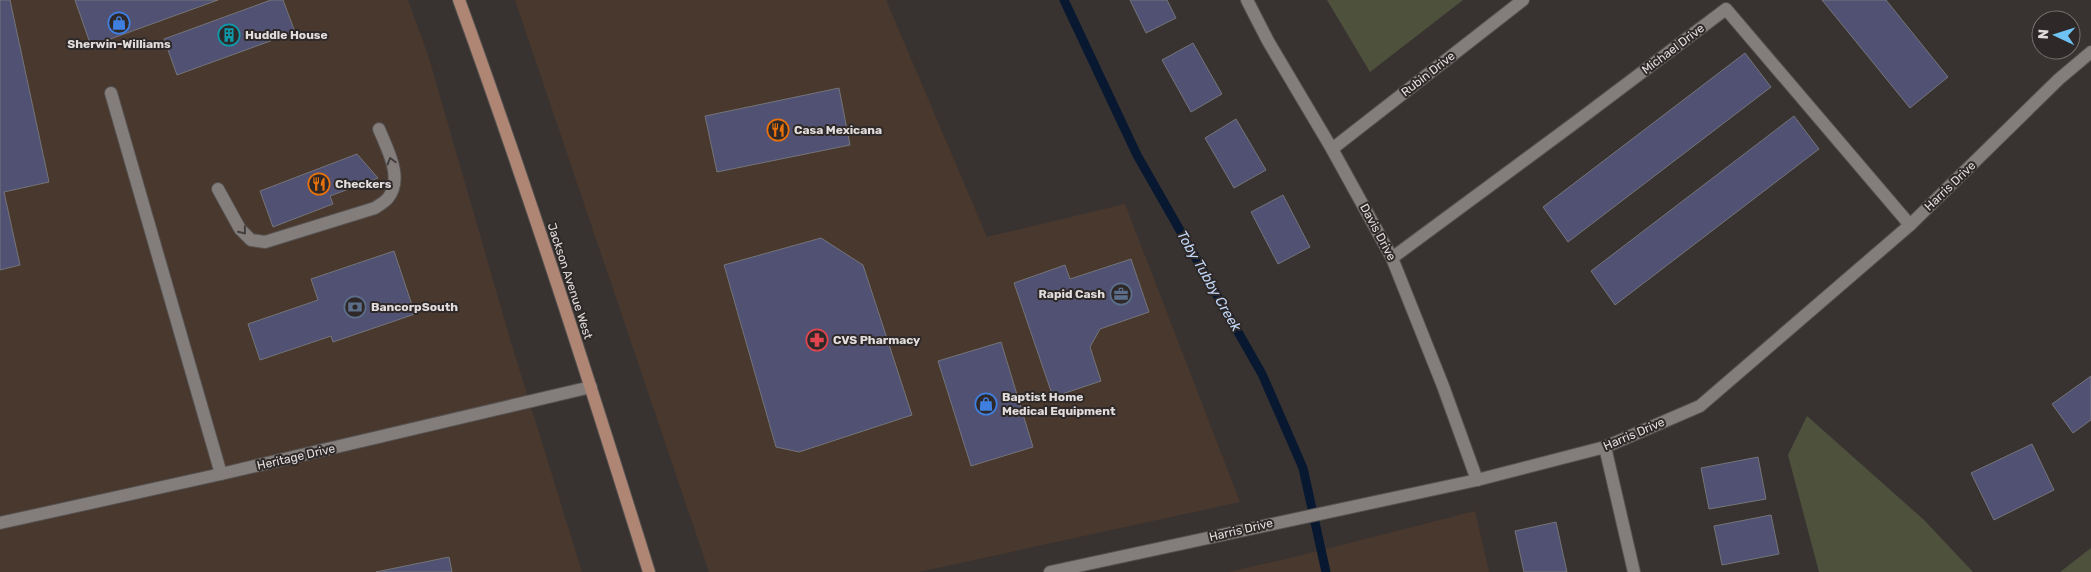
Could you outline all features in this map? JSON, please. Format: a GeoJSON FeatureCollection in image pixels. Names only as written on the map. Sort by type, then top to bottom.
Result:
{"type":"FeatureCollection","features":[{"type":"Feature","properties":{"kind":"main road","name":"Jackson Avenue West"},"geometry":{"type":"LineString","coordinates":[[459,0],[506,129],[591,387],[649,572]]}},
{"type":"Feature","properties":{"kind":"street","name":"Davis Drive"},"geometry":{"type":"LineString","coordinates":[[1247,0],[1268,41],[1332,148],[1392,258],[1444,386],[1477,480]]}},
{"type":"Feature","properties":{"kind":"street","name":"Rubin Drive"},"geometry":{"type":"LineString","coordinates":[[1332,148],[1523,0]]}},
{"type":"Feature","properties":{"kind":"street","name":"Michael Drive"},"geometry":{"type":"LineString","coordinates":[[1392,258],[1726,9],[1910,225]]}},
{"type":"Feature","properties":{"kind":"street","name":"Harris Drive"},"geometry":{"type":"LineString","coordinates":[[1050,572],[1477,480],[1605,447],[1700,406],[1910,225],[2059,79],[2091,52]]}},
{"type":"Feature","properties":{"kind":"street"},"geometry":{"type":"LineString","coordinates":[[111,93],[221,474]]}},
{"type":"Feature","properties":{"kind":"street"},"geometry":{"type":"LineString","coordinates":[[218,189],[240,229],[251,240],[266,242],[375,208],[388,198],[395,182],[392,163],[379,129]]}},
{"type":"Feature","properties":{"kind":"street","name":"Heritage Drive"},"geometry":{"type":"LineString","coordinates":[[0,523],[221,474],[591,387]]}},
{"type":"Feature","properties":{"kind":"street"},"geometry":{"type":"LineString","coordinates":[[1605,447],[1634,572]]}},
{"type":"Feature","properties":{"kind":"shaded area"},"geometry":{"type":"Polygon","coordinates":[[[0,0],[408,0],[429,58],[510,339],[582,572],[0,572],[0,0]]]}},
{"type":"Feature","properties":{"kind":"shaded area"},"geometry":{"type":"Polygon","coordinates":[[[515,0],[886,0],[987,237],[1125,204],[1240,502],[919,572],[709,572],[515,0]]]}},
{"type":"Feature","properties":{"kind":"shaded area"},"geometry":{"type":"Polygon","coordinates":[[[1475,511],[1489,572],[1229,572],[1294,557],[1475,511]]]}},
{"type":"Feature","properties":{"kind":"green space"},"geometry":{"type":"Polygon","coordinates":[[[1327,0],[1463,0],[1370,72],[1327,0]]]}},
{"type":"Feature","properties":{"kind":"green space"},"geometry":{"type":"Polygon","coordinates":[[[1807,416],[1924,520],[1973,572],[1819,572],[1788,455],[1807,416]]]}},
{"type":"Feature","properties":{"kind":"green space"},"geometry":{"type":"Polygon","coordinates":[[[2091,548],[2091,572],[2060,572],[2091,548]]]}},
{"type":"Feature","properties":{"kind":"building"},"geometry":{"type":"Polygon","coordinates":[[[0,0],[10,0],[49,182],[4,192],[20,265],[0,270],[0,0]]]}},
{"type":"Feature","properties":{"kind":"building","name":"Sherwin-Williams"},"geometry":{"type":"Polygon","coordinates":[[[75,0],[218,0],[91,46],[75,0]]]}},
{"type":"Feature","properties":{"kind":"building","name":"Huddle House"},"geometry":{"type":"Polygon","coordinates":[[[271,0],[283,0],[295,32],[177,75],[164,39],[271,0]]]}},
{"type":"Feature","properties":{"kind":"building"},"geometry":{"type":"Polygon","coordinates":[[[1130,0],[1167,0],[1176,18],[1146,33],[1130,0]]]}},
{"type":"Feature","properties":{"kind":"building"},"geometry":{"type":"Polygon","coordinates":[[[1822,0],[1886,0],[1948,77],[1910,108],[1822,0]]]}},
{"type":"Feature","properties":{"kind":"building"},"geometry":{"type":"Polygon","coordinates":[[[1193,43],[1222,94],[1191,112],[1162,60],[1193,43]]]}},
{"type":"Feature","properties":{"kind":"building"},"geometry":{"type":"Polygon","coordinates":[[[1745,53],[1771,87],[1568,242],[1543,207],[1745,53]]]}},
{"type":"Feature","properties":{"kind":"building","name":"Casa Mexicana"},"geometry":{"type":"Polygon","coordinates":[[[839,88],[850,145],[717,172],[705,116],[839,88]]]}},
{"type":"Feature","properties":{"kind":"building"},"geometry":{"type":"Polygon","coordinates":[[[1794,116],[1819,149],[1615,305],[1591,271],[1794,116]]]}},
{"type":"Feature","properties":{"kind":"building"},"geometry":{"type":"Polygon","coordinates":[[[1236,119],[1266,170],[1234,188],[1205,138],[1236,119]]]}},
{"type":"Feature","properties":{"kind":"building","name":"Checkers"},"geometry":{"type":"Polygon","coordinates":[[[357,154],[378,178],[330,196],[333,204],[273,227],[260,191],[357,154]]]}},
{"type":"Feature","properties":{"kind":"building"},"geometry":{"type":"Polygon","coordinates":[[[1283,195],[1310,247],[1278,264],[1251,212],[1283,195]]]}},
{"type":"Feature","properties":{"kind":"building","name":"CVS Pharmacy"},"geometry":{"type":"Polygon","coordinates":[[[821,238],[863,265],[912,415],[799,452],[776,447],[724,265],[821,238]]]}},
{"type":"Feature","properties":{"kind":"building","name":"BancorpSouth"},"geometry":{"type":"Polygon","coordinates":[[[394,251],[415,314],[333,342],[331,336],[260,360],[248,324],[318,300],[311,279],[394,251]]]}},
{"type":"Feature","properties":{"kind":"building"},"geometry":{"type":"Polygon","coordinates":[[[1131,259],[1149,312],[1100,329],[1090,347],[1101,381],[1053,397],[1014,283],[1065,265],[1070,279],[1131,259]]]}},
{"type":"Feature","properties":{"kind":"building","name":"Baptist Home Medical Equipment"},"geometry":{"type":"Polygon","coordinates":[[[1001,342],[1033,447],[971,466],[938,361],[1001,342]]]}},
{"type":"Feature","properties":{"kind":"building"},"geometry":{"type":"Polygon","coordinates":[[[2091,376],[2091,420],[2073,433],[2052,404],[2091,376]]]}},
{"type":"Feature","properties":{"kind":"building"},"geometry":{"type":"Polygon","coordinates":[[[2032,444],[2054,490],[1994,520],[1971,473],[2032,444]]]}},
{"type":"Feature","properties":{"kind":"building"},"geometry":{"type":"Polygon","coordinates":[[[1758,457],[1766,499],[1709,509],[1701,468],[1758,457]]]}},
{"type":"Feature","properties":{"kind":"building"},"geometry":{"type":"Polygon","coordinates":[[[1771,515],[1779,554],[1722,565],[1714,526],[1771,515]]]}},
{"type":"Feature","properties":{"kind":"building"},"geometry":{"type":"Polygon","coordinates":[[[1556,522],[1567,572],[1524,572],[1515,531],[1556,522]]]}},
{"type":"Feature","properties":{"kind":"building"},"geometry":{"type":"Polygon","coordinates":[[[449,557],[452,572],[376,572],[449,557]]]}},
{"type":"Feature","properties":{"kind":"waterway","name":"Toby Tubby Creek"},"geometry":{"type":"LineString","coordinates":[[1064,0],[1137,155],[1262,374],[1303,468],[1326,572]]}},
{"type":"Feature","properties":{"kind":"place","name":"Sherwin-Williams"},"geometry":{"type":"Point","coordinates":[119,23]}},
{"type":"Feature","properties":{"kind":"place","name":"Huddle House"},"geometry":{"type":"Point","coordinates":[229,35]}},
{"type":"Feature","properties":{"kind":"place","name":"Casa Mexicana"},"geometry":{"type":"Point","coordinates":[778,130]}},
{"type":"Feature","properties":{"kind":"place","name":"Checkers"},"geometry":{"type":"Point","coordinates":[319,184]}},
{"type":"Feature","properties":{"kind":"place","name":"Rapid Cash"},"geometry":{"type":"Point","coordinates":[1121,294]}},
{"type":"Feature","properties":{"kind":"place","name":"BancorpSouth"},"geometry":{"type":"Point","coordinates":[355,307]}},
{"type":"Feature","properties":{"kind":"place","name":"CVS Pharmacy"},"geometry":{"type":"Point","coordinates":[817,340]}},
{"type":"Feature","properties":{"kind":"place","name":"Baptist Home Medical Equipment"},"geometry":{"type":"Point","coordinates":[986,404]}}]}
